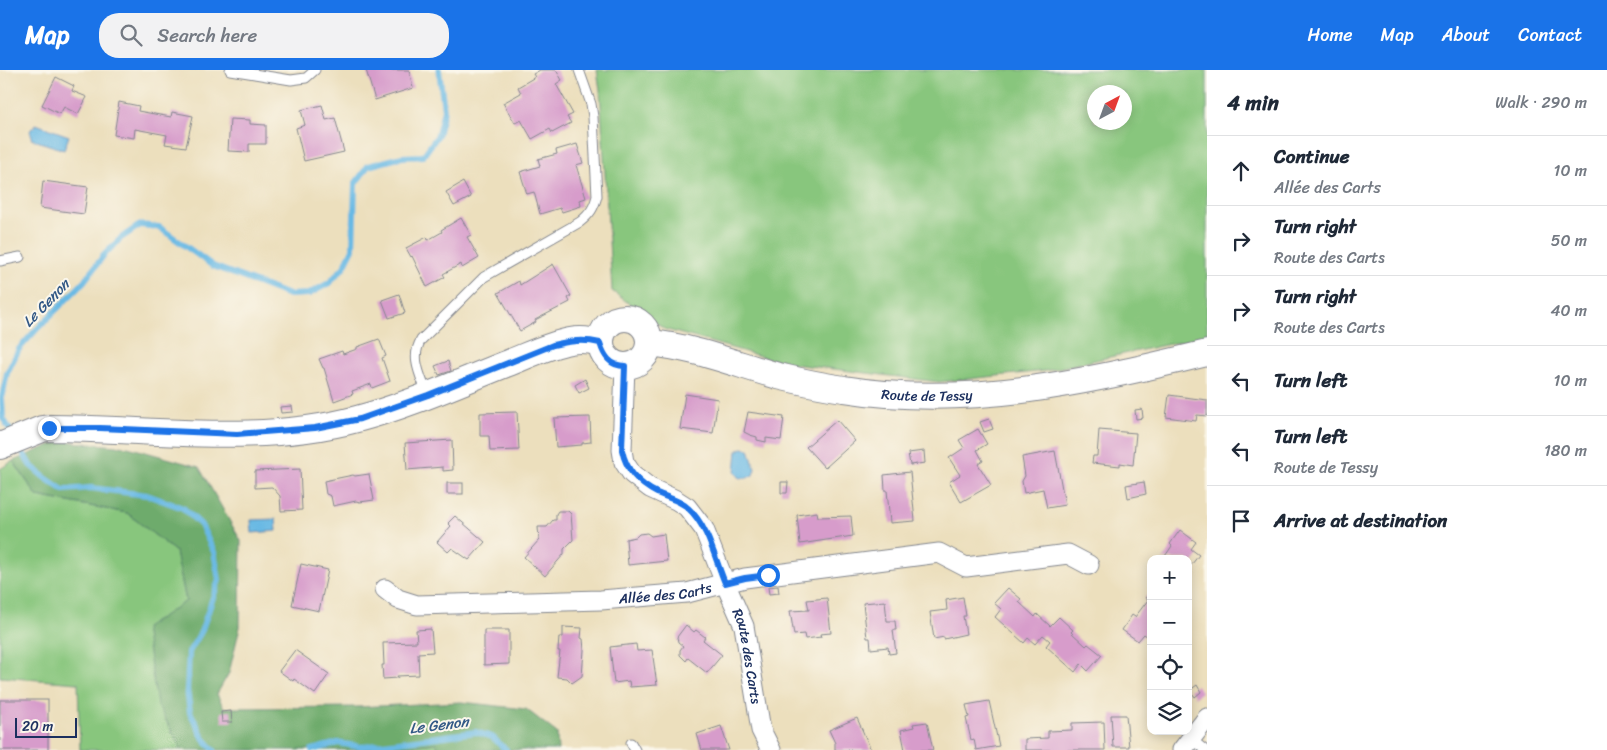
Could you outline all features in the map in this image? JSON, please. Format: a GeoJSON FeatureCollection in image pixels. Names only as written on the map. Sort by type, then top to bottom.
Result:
{"type":"FeatureCollection","features":[{"type":"Feature","properties":{"kind":"street"},"geometry":{"type":"LineString","coordinates":[[620,318],[629,318],[644,326],[648,334],[649,343],[648,351],[643,359],[636,364],[625,366],[613,364],[607,358],[600,343],[605,327],[612,321],[620,318]]}},
{"type":"Feature","properties":{"kind":"street"},"geometry":{"type":"LineString","coordinates":[[0,446],[49,428],[100,428],[237,434],[315,428],[360,419],[428,395],[553,345],[576,340],[600,343]]}},
{"type":"Feature","properties":{"kind":"street","name":"Route de Tessy"},"geometry":{"type":"LineString","coordinates":[[649,343],[680,347],[777,375],[831,387],[869,393],[953,397],[1063,385],[1207,352]]}},
{"type":"Feature","properties":{"kind":"street","name":"Route des Carts"},"geometry":{"type":"LineString","coordinates":[[625,366],[622,450],[624,462],[632,474],[642,483],[658,493],[682,503],[696,516],[704,529],[744,626],[760,724],[765,740],[771,750]]}},
{"type":"Feature","properties":{"kind":"street","name":"Allée des Carts"},"geometry":{"type":"LineString","coordinates":[[386,589],[398,599],[417,604],[601,600],[687,593],[745,578],[939,553],[966,567],[1068,554],[1089,565]]}},
{"type":"Feature","properties":{"kind":"street"},"geometry":{"type":"LineString","coordinates":[[1193,746],[1207,718]]}},
{"type":"Feature","properties":{"kind":"lane"},"geometry":{"type":"LineString","coordinates":[[230,70],[291,80],[306,78],[315,70]]}},
{"type":"Feature","properties":{"kind":"lane"},"geometry":{"type":"LineString","coordinates":[[428,395],[417,368],[416,348],[421,340],[484,277],[580,222],[590,214],[595,205],[597,196],[593,117],[591,104],[579,70]]}},
{"type":"Feature","properties":{"kind":"lane"},"geometry":{"type":"LineString","coordinates":[[0,261],[20,257]]}},
{"type":"Feature","properties":{"kind":"green space"},"geometry":{"type":"Polygon","coordinates":[[[597,70],[1207,70],[1207,336],[1045,371],[939,382],[785,363],[664,329],[612,291],[600,90],[597,70]]]}},
{"type":"Feature","properties":{"kind":"green space"},"geometry":{"type":"Polygon","coordinates":[[[60,441],[128,447],[199,467],[241,541],[240,627],[229,673],[217,694],[224,708],[356,707],[461,702],[526,709],[557,733],[558,750],[437,750],[437,743],[366,750],[182,750],[157,704],[145,628],[186,601],[176,552],[127,513],[37,496],[13,461],[60,441]]]}},
{"type":"Feature","properties":{"kind":"green space"},"geometry":{"type":"Polygon","coordinates":[[[13,461],[37,496],[127,513],[176,552],[186,601],[157,704],[182,750],[80,750],[78,683],[0,677],[0,469],[13,461]]]}},
{"type":"Feature","properties":{"kind":"green space"},"geometry":{"type":"Polygon","coordinates":[[[438,743],[437,750],[367,750],[438,743]]]}},
{"type":"Feature","properties":{"kind":"water"},"geometry":{"type":"Polygon","coordinates":[[[36,124],[69,136],[64,150],[31,139],[30,131],[36,124]]]}},
{"type":"Feature","properties":{"kind":"water"},"geometry":{"type":"Polygon","coordinates":[[[742,448],[749,449],[755,469],[753,475],[747,478],[740,478],[735,472],[737,451],[742,448]]]}},
{"type":"Feature","properties":{"kind":"water"},"geometry":{"type":"Polygon","coordinates":[[[276,519],[277,531],[252,533],[251,520],[276,519]]]}},
{"type":"Feature","properties":{"kind":"building"},"geometry":{"type":"Polygon","coordinates":[[[366,70],[409,70],[413,88],[375,100],[366,70]]]}},
{"type":"Feature","properties":{"kind":"building"},"geometry":{"type":"Polygon","coordinates":[[[540,70],[556,70],[562,80],[556,84],[573,114],[567,117],[571,123],[552,133],[550,129],[532,139],[521,120],[515,123],[503,103],[521,93],[518,87],[535,77],[533,74],[540,70]]]}},
{"type":"Feature","properties":{"kind":"building"},"geometry":{"type":"Polygon","coordinates":[[[56,77],[74,86],[72,91],[87,97],[78,114],[64,107],[60,114],[42,105],[56,77]]]}},
{"type":"Feature","properties":{"kind":"building"},"geometry":{"type":"Polygon","coordinates":[[[119,102],[139,106],[138,111],[171,117],[172,112],[193,116],[186,147],[165,144],[167,135],[135,129],[134,138],[114,135],[119,102]]]}},
{"type":"Feature","properties":{"kind":"building"},"geometry":{"type":"Polygon","coordinates":[[[322,105],[326,120],[335,118],[344,152],[304,161],[296,128],[305,125],[301,110],[322,105]]]}},
{"type":"Feature","properties":{"kind":"building"},"geometry":{"type":"Polygon","coordinates":[[[230,119],[250,120],[250,124],[266,125],[266,144],[249,144],[249,152],[228,151],[230,119]]]}},
{"type":"Feature","properties":{"kind":"building"},"geometry":{"type":"Polygon","coordinates":[[[577,144],[583,163],[576,165],[586,198],[580,200],[581,206],[562,212],[560,208],[540,214],[534,192],[527,194],[520,172],[540,166],[538,159],[557,154],[556,150],[577,144]]]}},
{"type":"Feature","properties":{"kind":"building"},"geometry":{"type":"Polygon","coordinates":[[[43,181],[88,187],[84,214],[40,208],[43,181]]]}},
{"type":"Feature","properties":{"kind":"building"},"geometry":{"type":"Polygon","coordinates":[[[463,182],[471,197],[454,206],[446,192],[463,182]]]}},
{"type":"Feature","properties":{"kind":"building"},"geometry":{"type":"Polygon","coordinates":[[[461,218],[471,235],[467,237],[479,258],[462,268],[461,264],[443,274],[445,277],[427,287],[406,248],[427,237],[428,240],[461,218]]]}},
{"type":"Feature","properties":{"kind":"building"},"geometry":{"type":"Polygon","coordinates":[[[553,264],[571,296],[568,298],[570,302],[535,320],[536,322],[520,331],[498,293],[519,281],[520,285],[553,264]]]}},
{"type":"Feature","properties":{"kind":"building"},"geometry":{"type":"Polygon","coordinates":[[[399,294],[405,313],[389,318],[382,300],[399,294]]]}},
{"type":"Feature","properties":{"kind":"building"},"geometry":{"type":"Polygon","coordinates":[[[379,339],[386,356],[382,358],[390,381],[372,388],[371,384],[352,391],[353,394],[334,401],[324,368],[319,359],[342,351],[343,354],[379,339]]]}},
{"type":"Feature","properties":{"kind":"building"},"geometry":{"type":"Polygon","coordinates":[[[448,361],[451,371],[439,375],[435,366],[448,361]]]}},
{"type":"Feature","properties":{"kind":"building"},"geometry":{"type":"Polygon","coordinates":[[[585,379],[589,388],[579,393],[575,385],[585,379]]]}},
{"type":"Feature","properties":{"kind":"building"},"geometry":{"type":"Polygon","coordinates":[[[685,394],[718,399],[713,433],[680,429],[685,394]]]}},
{"type":"Feature","properties":{"kind":"building"},"geometry":{"type":"Polygon","coordinates":[[[1169,395],[1207,400],[1207,416],[1197,415],[1196,421],[1166,417],[1169,395]]]}},
{"type":"Feature","properties":{"kind":"building"},"geometry":{"type":"Polygon","coordinates":[[[292,406],[293,412],[281,413],[280,407],[292,406]]]}},
{"type":"Feature","properties":{"kind":"building"},"geometry":{"type":"Polygon","coordinates":[[[1142,409],[1143,418],[1136,419],[1135,410],[1142,409]]]}},
{"type":"Feature","properties":{"kind":"building"},"geometry":{"type":"Polygon","coordinates":[[[517,412],[519,450],[490,451],[489,436],[480,436],[480,413],[517,412]]]}},
{"type":"Feature","properties":{"kind":"building"},"geometry":{"type":"Polygon","coordinates":[[[748,412],[784,417],[781,440],[766,438],[766,442],[757,440],[757,437],[744,432],[748,412]]]}},
{"type":"Feature","properties":{"kind":"building"},"geometry":{"type":"Polygon","coordinates":[[[590,417],[591,442],[582,443],[582,445],[556,447],[554,418],[590,417]]]}},
{"type":"Feature","properties":{"kind":"building"},"geometry":{"type":"Polygon","coordinates":[[[989,419],[993,429],[984,432],[980,422],[989,419]]]}},
{"type":"Feature","properties":{"kind":"building"},"geometry":{"type":"Polygon","coordinates":[[[837,420],[855,441],[825,468],[806,447],[837,420]]]}},
{"type":"Feature","properties":{"kind":"building"},"geometry":{"type":"Polygon","coordinates":[[[978,429],[987,444],[977,450],[983,461],[978,464],[991,485],[961,502],[949,482],[960,475],[949,458],[964,448],[959,440],[978,429]]]}},
{"type":"Feature","properties":{"kind":"building"},"geometry":{"type":"Polygon","coordinates":[[[1099,430],[1136,433],[1133,465],[1120,463],[1120,466],[1092,463],[1093,456],[1097,456],[1099,430]]]}},
{"type":"Feature","properties":{"kind":"building"},"geometry":{"type":"Polygon","coordinates":[[[452,440],[453,470],[443,471],[443,467],[407,470],[405,443],[452,440]]]}},
{"type":"Feature","properties":{"kind":"building"},"geometry":{"type":"Polygon","coordinates":[[[924,451],[925,463],[910,465],[908,453],[924,451]]]}},
{"type":"Feature","properties":{"kind":"building"},"geometry":{"type":"Polygon","coordinates":[[[1055,451],[1065,505],[1047,508],[1043,489],[1024,493],[1022,481],[1025,476],[1022,457],[1055,451]]]}},
{"type":"Feature","properties":{"kind":"building"},"geometry":{"type":"Polygon","coordinates":[[[300,469],[302,510],[281,511],[280,496],[272,487],[255,488],[255,471],[300,469]]]}},
{"type":"Feature","properties":{"kind":"building"},"geometry":{"type":"Polygon","coordinates":[[[910,472],[915,521],[890,523],[884,475],[910,472]]]}},
{"type":"Feature","properties":{"kind":"building"},"geometry":{"type":"Polygon","coordinates":[[[369,474],[374,500],[356,501],[333,506],[331,496],[326,494],[324,481],[369,474]]]}},
{"type":"Feature","properties":{"kind":"building"},"geometry":{"type":"Polygon","coordinates":[[[781,482],[788,482],[787,493],[781,493],[781,482]]]}},
{"type":"Feature","properties":{"kind":"building"},"geometry":{"type":"Polygon","coordinates":[[[1144,482],[1146,494],[1128,498],[1126,485],[1144,482]]]}},
{"type":"Feature","properties":{"kind":"building"},"geometry":{"type":"Polygon","coordinates":[[[447,483],[463,483],[463,494],[447,494],[447,483]]]}},
{"type":"Feature","properties":{"kind":"building"},"geometry":{"type":"Polygon","coordinates":[[[558,511],[568,511],[571,514],[573,540],[564,549],[564,554],[545,576],[524,557],[539,540],[538,527],[547,527],[553,520],[556,520],[558,511]]]}},
{"type":"Feature","properties":{"kind":"building"},"geometry":{"type":"Polygon","coordinates":[[[817,512],[818,517],[851,516],[853,536],[800,544],[797,515],[817,512]]]}},
{"type":"Feature","properties":{"kind":"building"},"geometry":{"type":"Polygon","coordinates":[[[455,516],[485,542],[469,560],[452,548],[448,552],[437,542],[451,526],[448,523],[455,516]]]}},
{"type":"Feature","properties":{"kind":"building"},"geometry":{"type":"Polygon","coordinates":[[[1180,530],[1196,542],[1191,549],[1199,555],[1192,564],[1192,555],[1166,555],[1172,546],[1170,544],[1180,530]]]}},
{"type":"Feature","properties":{"kind":"building"},"geometry":{"type":"Polygon","coordinates":[[[647,533],[651,536],[664,534],[667,561],[628,565],[626,539],[647,533]]]}},
{"type":"Feature","properties":{"kind":"building"},"geometry":{"type":"Polygon","coordinates":[[[301,564],[328,570],[319,611],[292,605],[301,564]]]}},
{"type":"Feature","properties":{"kind":"building"},"geometry":{"type":"Polygon","coordinates":[[[778,586],[779,593],[769,594],[768,587],[778,586]]]}},
{"type":"Feature","properties":{"kind":"building"},"geometry":{"type":"Polygon","coordinates":[[[1008,588],[1021,599],[1019,602],[1035,617],[1037,614],[1050,626],[1059,617],[1086,646],[1088,644],[1102,655],[1088,671],[1081,664],[1075,672],[1046,646],[1050,641],[1043,635],[1035,644],[1028,638],[1024,643],[995,617],[1001,609],[994,603],[1008,588]]]}},
{"type":"Feature","properties":{"kind":"building"},"geometry":{"type":"Polygon","coordinates":[[[963,597],[966,616],[963,616],[966,634],[944,639],[944,637],[934,639],[930,612],[947,610],[946,600],[963,597]]]}},
{"type":"Feature","properties":{"kind":"building"},"geometry":{"type":"Polygon","coordinates":[[[827,598],[831,633],[820,634],[821,637],[805,639],[804,634],[794,635],[790,611],[809,610],[807,600],[827,598]]]}},
{"type":"Feature","properties":{"kind":"building"},"geometry":{"type":"Polygon","coordinates":[[[885,601],[887,621],[895,621],[896,630],[893,630],[896,653],[889,654],[888,647],[871,649],[870,638],[867,638],[863,603],[885,601]]]}},
{"type":"Feature","properties":{"kind":"building"},"geometry":{"type":"Polygon","coordinates":[[[1147,601],[1147,636],[1144,634],[1138,641],[1122,630],[1132,615],[1135,617],[1147,601]]]}},
{"type":"Feature","properties":{"kind":"building"},"geometry":{"type":"Polygon","coordinates":[[[686,625],[694,632],[696,630],[705,637],[703,640],[722,655],[707,673],[688,658],[686,661],[680,655],[680,650],[683,646],[678,642],[677,637],[686,625]]]}},
{"type":"Feature","properties":{"kind":"building"},"geometry":{"type":"Polygon","coordinates":[[[563,627],[582,628],[581,638],[583,639],[584,650],[582,676],[572,683],[567,678],[557,677],[560,651],[558,651],[559,637],[563,637],[563,627]]]}},
{"type":"Feature","properties":{"kind":"building"},"geometry":{"type":"Polygon","coordinates":[[[431,629],[433,652],[418,653],[419,675],[383,679],[383,643],[417,642],[416,630],[431,629]]]}},
{"type":"Feature","properties":{"kind":"building"},"geometry":{"type":"Polygon","coordinates":[[[484,630],[509,630],[509,664],[484,665],[484,630]]]}},
{"type":"Feature","properties":{"kind":"building"},"geometry":{"type":"Polygon","coordinates":[[[636,644],[637,651],[652,650],[657,685],[630,687],[629,681],[614,683],[610,647],[636,644]]]}},
{"type":"Feature","properties":{"kind":"building"},"geometry":{"type":"Polygon","coordinates":[[[295,650],[329,674],[315,694],[279,671],[295,650]]]}},
{"type":"Feature","properties":{"kind":"building"},"geometry":{"type":"Polygon","coordinates":[[[1197,685],[1201,692],[1195,697],[1192,689],[1197,685]]]}},
{"type":"Feature","properties":{"kind":"building"},"geometry":{"type":"Polygon","coordinates":[[[0,700],[48,700],[48,750],[0,750],[0,700]]]}},
{"type":"Feature","properties":{"kind":"building"},"geometry":{"type":"Polygon","coordinates":[[[989,701],[999,746],[976,750],[974,739],[971,740],[966,718],[969,717],[966,705],[989,701]]]}},
{"type":"Feature","properties":{"kind":"building"},"geometry":{"type":"Polygon","coordinates":[[[231,711],[232,722],[222,722],[221,712],[231,711]]]}},
{"type":"Feature","properties":{"kind":"building"},"geometry":{"type":"Polygon","coordinates":[[[1111,715],[1126,715],[1129,747],[1113,747],[1111,715]]]}},
{"type":"Feature","properties":{"kind":"building"},"geometry":{"type":"Polygon","coordinates":[[[857,718],[871,750],[835,750],[835,743],[829,730],[857,718]]]}},
{"type":"Feature","properties":{"kind":"building"},"geometry":{"type":"Polygon","coordinates":[[[927,722],[933,750],[905,750],[901,730],[914,727],[913,724],[927,722]]]}},
{"type":"Feature","properties":{"kind":"building"},"geometry":{"type":"Polygon","coordinates":[[[1104,722],[1105,750],[1025,750],[1025,739],[1048,738],[1048,731],[1072,730],[1072,723],[1104,722]]]}},
{"type":"Feature","properties":{"kind":"building"},"geometry":{"type":"Polygon","coordinates":[[[721,726],[729,750],[702,750],[697,734],[721,726]]]}},
{"type":"Feature","properties":{"kind":"waterway","name":"Le Genon"},"geometry":{"type":"LineString","coordinates":[[13,435],[3,418],[2,398],[7,373],[19,349],[82,284],[104,255],[121,238],[140,225],[159,227],[213,266],[289,295],[309,294],[329,283],[344,267],[353,249],[355,184],[368,166],[402,157],[423,156],[438,135],[444,110],[439,70]]}},
{"type":"Feature","properties":{"kind":"waterway","name":"Le Genon"},"geometry":{"type":"LineString","coordinates":[[18,444],[30,465],[63,490],[91,488],[147,495],[183,508],[201,525],[214,552],[219,580],[201,632],[189,652],[187,690],[190,712],[204,739],[214,750]]}},
{"type":"Feature","properties":{"kind":"waterway","name":"Le Genon"},"geometry":{"type":"LineString","coordinates":[[312,750],[338,743],[361,747],[476,732],[492,737],[506,750]]}},
{"type":"Feature","properties":{"kind":"route"},"geometry":{"type":"LineString","coordinates":[[49,428],[100,428],[237,434],[315,428],[360,419],[428,395],[553,345],[569,341],[593,341],[600,343],[602,352],[613,364],[625,366],[622,450],[624,462],[632,474],[658,493],[676,500],[687,507],[696,516],[704,529],[725,583],[768,575]]}}]}
